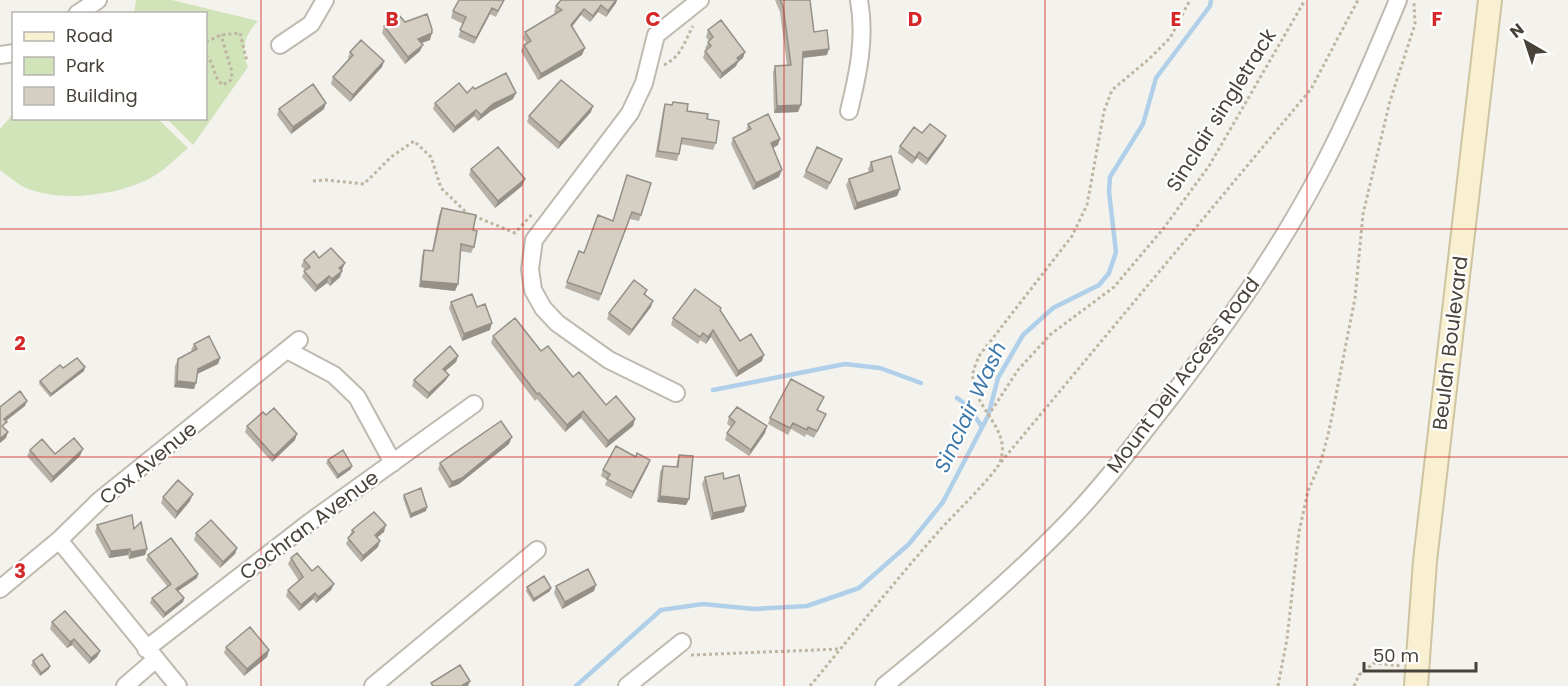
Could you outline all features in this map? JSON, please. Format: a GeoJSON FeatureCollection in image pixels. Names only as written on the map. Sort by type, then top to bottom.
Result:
{"type":"FeatureCollection","features":[{"type":"Feature","properties":{"kind":"main road","name":"Beulah Boulevard"},"geometry":{"type":"LineString","coordinates":[[1417,677],[1425,561],[1490,0]]}},
{"type":"Feature","properties":{"kind":"street"},"geometry":{"type":"LineString","coordinates":[[80,12],[98,0]]}},
{"type":"Feature","properties":{"kind":"street"},"geometry":{"type":"LineString","coordinates":[[280,45],[311,24],[325,0]]}},
{"type":"Feature","properties":{"kind":"street"},"geometry":{"type":"LineString","coordinates":[[676,393],[609,360],[557,322],[543,308],[532,290],[530,269],[534,240],[630,113],[644,83],[656,35],[700,0]]}},
{"type":"Feature","properties":{"kind":"street"},"geometry":{"type":"LineString","coordinates":[[849,111],[860,67],[863,23],[859,0]]}},
{"type":"Feature","properties":{"kind":"street","name":"Mount Dell Access Road"},"geometry":{"type":"LineString","coordinates":[[884,686],[983,605],[1062,528],[1136,442],[1216,338],[1260,274],[1321,171],[1398,0]]}},
{"type":"Feature","properties":{"kind":"street","name":"Cox Avenue"},"geometry":{"type":"LineString","coordinates":[[0,590],[59,540],[100,500],[293,345],[334,375],[357,397],[393,463]]}},
{"type":"Feature","properties":{"kind":"street","name":"Cochran Avenue"},"geometry":{"type":"LineString","coordinates":[[125,686],[151,655],[310,522],[474,404]]}},
{"type":"Feature","properties":{"kind":"street"},"geometry":{"type":"LineString","coordinates":[[59,540],[178,686]]}},
{"type":"Feature","properties":{"kind":"street"},"geometry":{"type":"LineString","coordinates":[[373,686],[537,550]]}},
{"type":"Feature","properties":{"kind":"street"},"geometry":{"type":"LineString","coordinates":[[627,686],[682,642]]}},
{"type":"Feature","properties":{"kind":"path"},"geometry":{"type":"LineString","coordinates":[[1000,464],[1003,445],[998,427],[988,416],[975,391],[973,374],[979,356],[1072,236],[1087,205],[1104,111],[1112,90],[1170,38],[1190,0]]}},
{"type":"Feature","properties":{"kind":"path","name":"Sinclair singletrack"},"geometry":{"type":"LineString","coordinates":[[988,416],[1018,370],[1051,334],[1114,287],[1163,228],[1209,166],[1305,0]]}},
{"type":"Feature","properties":{"kind":"path"},"geometry":{"type":"LineString","coordinates":[[810,686],[938,531],[1000,464],[1311,89],[1358,0]]}},
{"type":"Feature","properties":{"kind":"path"},"geometry":{"type":"LineString","coordinates":[[1278,686],[1287,639],[1299,532],[1308,491],[1321,461],[1329,431],[1355,298],[1363,214],[1390,101],[1415,24],[1414,0]]}},
{"type":"Feature","properties":{"kind":"path"},"geometry":{"type":"LineString","coordinates":[[658,68],[673,61],[686,46],[691,28],[698,21]]}},
{"type":"Feature","properties":{"kind":"path"},"geometry":{"type":"LineString","coordinates":[[207,42],[221,35],[240,33],[246,58],[249,57]]}},
{"type":"Feature","properties":{"kind":"path"},"geometry":{"type":"LineString","coordinates":[[207,56],[212,61],[217,81],[223,85],[231,80],[232,72],[221,35]]}},
{"type":"Feature","properties":{"kind":"path"},"geometry":{"type":"LineString","coordinates":[[313,181],[364,184],[391,158],[414,141],[431,157],[441,188],[465,213],[515,233],[534,212]]}},
{"type":"Feature","properties":{"kind":"path"},"geometry":{"type":"LineString","coordinates":[[662,658],[716,653],[840,649]]}},
{"type":"Feature","properties":{"kind":"path"},"geometry":{"type":"LineString","coordinates":[[1354,686],[1359,675],[1374,663],[1417,677]]}},
{"type":"Feature","properties":{"kind":"green space"},"geometry":{"type":"Polygon","coordinates":[[[136,0],[172,0],[258,21],[245,42],[244,54],[248,67],[193,145],[168,120],[207,120],[207,12],[134,12],[136,0]]]}},
{"type":"Feature","properties":{"kind":"green space"},"geometry":{"type":"Polygon","coordinates":[[[12,115],[12,120],[159,120],[188,148],[160,172],[130,187],[93,195],[55,195],[37,192],[22,186],[0,170],[0,129],[12,115]]]}},
{"type":"Feature","properties":{"kind":"building"},"geometry":{"type":"Polygon","coordinates":[[[459,0],[504,0],[498,11],[492,8],[476,38],[460,30],[466,17],[453,11],[459,0]]]}},
{"type":"Feature","properties":{"kind":"building"},"geometry":{"type":"Polygon","coordinates":[[[561,0],[616,0],[608,11],[601,5],[593,16],[584,9],[571,25],[585,48],[541,74],[524,45],[531,41],[525,32],[562,10],[556,6],[561,0]]]}},
{"type":"Feature","properties":{"kind":"building"},"geometry":{"type":"Polygon","coordinates":[[[780,0],[810,0],[814,32],[827,30],[829,49],[803,52],[801,105],[777,106],[775,66],[791,65],[783,6],[780,0]]]}},
{"type":"Feature","properties":{"kind":"building"},"geometry":{"type":"Polygon","coordinates":[[[398,14],[405,22],[427,14],[432,29],[432,33],[418,39],[423,45],[408,57],[384,26],[398,14]]]}},
{"type":"Feature","properties":{"kind":"building"},"geometry":{"type":"Polygon","coordinates":[[[721,20],[745,52],[737,58],[739,60],[722,73],[705,51],[711,46],[708,42],[713,37],[708,30],[721,20]]]}},
{"type":"Feature","properties":{"kind":"building"},"geometry":{"type":"Polygon","coordinates":[[[361,40],[384,61],[353,95],[333,77],[353,55],[350,52],[361,40]]]}},
{"type":"Feature","properties":{"kind":"building"},"geometry":{"type":"Polygon","coordinates":[[[506,73],[516,93],[493,104],[481,115],[476,110],[455,127],[435,103],[459,83],[467,93],[473,87],[475,89],[506,73]]]}},
{"type":"Feature","properties":{"kind":"building"},"geometry":{"type":"Polygon","coordinates":[[[561,80],[593,106],[560,143],[529,116],[561,80]]]}},
{"type":"Feature","properties":{"kind":"building"},"geometry":{"type":"Polygon","coordinates":[[[313,84],[326,103],[293,127],[279,109],[313,84]]]}},
{"type":"Feature","properties":{"kind":"building"},"geometry":{"type":"Polygon","coordinates":[[[673,102],[688,104],[687,111],[708,114],[707,119],[719,121],[716,143],[682,138],[679,154],[658,151],[665,104],[672,105],[673,102]]]}},
{"type":"Feature","properties":{"kind":"building"},"geometry":{"type":"Polygon","coordinates":[[[768,114],[780,139],[771,143],[782,170],[756,183],[733,138],[751,129],[748,124],[768,114]]]}},
{"type":"Feature","properties":{"kind":"building"},"geometry":{"type":"Polygon","coordinates":[[[930,124],[946,136],[928,159],[919,152],[915,158],[900,146],[914,127],[922,133],[930,124]]]}},
{"type":"Feature","properties":{"kind":"building"},"geometry":{"type":"Polygon","coordinates":[[[498,147],[525,179],[498,201],[471,169],[498,147]]]}},
{"type":"Feature","properties":{"kind":"building"},"geometry":{"type":"Polygon","coordinates":[[[817,147],[842,159],[830,183],[806,171],[817,147]]]}},
{"type":"Feature","properties":{"kind":"building"},"geometry":{"type":"Polygon","coordinates":[[[891,156],[900,189],[857,203],[849,179],[873,171],[871,162],[891,156]]]}},
{"type":"Feature","properties":{"kind":"building"},"geometry":{"type":"Polygon","coordinates":[[[627,175],[651,183],[641,215],[632,212],[601,294],[567,282],[579,251],[584,253],[598,215],[613,221],[627,175]]]}},
{"type":"Feature","properties":{"kind":"building"},"geometry":{"type":"Polygon","coordinates":[[[442,208],[476,215],[473,230],[477,231],[474,247],[461,244],[458,284],[421,281],[424,250],[433,251],[442,208]]]}},
{"type":"Feature","properties":{"kind":"building"},"geometry":{"type":"Polygon","coordinates":[[[331,248],[345,263],[339,268],[342,271],[332,279],[329,276],[317,286],[304,271],[310,267],[304,260],[314,251],[319,258],[331,248]]]}},
{"type":"Feature","properties":{"kind":"building"},"geometry":{"type":"Polygon","coordinates":[[[634,280],[647,290],[644,294],[653,301],[632,330],[609,313],[634,280]]]}},
{"type":"Feature","properties":{"kind":"building"},"geometry":{"type":"Polygon","coordinates":[[[695,289],[721,308],[720,310],[740,341],[751,334],[764,355],[738,371],[713,330],[708,337],[703,333],[700,337],[673,318],[695,289]]]}},
{"type":"Feature","properties":{"kind":"building"},"geometry":{"type":"Polygon","coordinates":[[[472,294],[477,307],[485,304],[492,323],[464,334],[451,302],[472,294]]]}},
{"type":"Feature","properties":{"kind":"building"},"geometry":{"type":"Polygon","coordinates":[[[515,318],[541,351],[548,346],[573,377],[579,372],[606,405],[616,396],[635,419],[608,441],[583,411],[567,425],[539,393],[537,394],[493,336],[515,318]]]}},
{"type":"Feature","properties":{"kind":"building"},"geometry":{"type":"Polygon","coordinates":[[[209,336],[220,358],[198,369],[196,383],[177,381],[178,359],[197,349],[194,344],[209,336]]]}},
{"type":"Feature","properties":{"kind":"building"},"geometry":{"type":"Polygon","coordinates":[[[450,346],[458,356],[443,369],[449,375],[429,393],[414,380],[450,346]]]}},
{"type":"Feature","properties":{"kind":"building"},"geometry":{"type":"Polygon","coordinates":[[[77,358],[85,367],[51,394],[40,381],[60,365],[63,368],[77,358]]]}},
{"type":"Feature","properties":{"kind":"building"},"geometry":{"type":"Polygon","coordinates":[[[791,379],[824,397],[817,410],[826,414],[817,431],[808,427],[807,430],[793,423],[790,428],[770,418],[791,379]]]}},
{"type":"Feature","properties":{"kind":"building"},"geometry":{"type":"Polygon","coordinates":[[[20,391],[27,401],[4,419],[7,422],[2,426],[8,432],[0,439],[0,407],[20,391]]]}},
{"type":"Feature","properties":{"kind":"building"},"geometry":{"type":"Polygon","coordinates":[[[737,407],[767,426],[751,450],[727,433],[735,422],[729,417],[737,407]]]}},
{"type":"Feature","properties":{"kind":"building"},"geometry":{"type":"Polygon","coordinates":[[[274,408],[297,434],[274,456],[247,426],[263,412],[266,415],[274,408]]]}},
{"type":"Feature","properties":{"kind":"building"},"geometry":{"type":"Polygon","coordinates":[[[501,421],[512,437],[462,478],[452,482],[440,463],[501,421]]]}},
{"type":"Feature","properties":{"kind":"building"},"geometry":{"type":"Polygon","coordinates":[[[74,438],[83,449],[53,477],[30,450],[42,439],[55,454],[74,438]]]}},
{"type":"Feature","properties":{"kind":"building"},"geometry":{"type":"Polygon","coordinates":[[[616,446],[636,457],[637,453],[650,460],[633,492],[607,479],[610,474],[603,470],[616,446]]]}},
{"type":"Feature","properties":{"kind":"building"},"geometry":{"type":"Polygon","coordinates":[[[343,450],[352,466],[338,475],[328,460],[343,450]]]}},
{"type":"Feature","properties":{"kind":"building"},"geometry":{"type":"Polygon","coordinates":[[[679,455],[693,456],[689,499],[660,496],[663,466],[678,467],[679,455]]]}},
{"type":"Feature","properties":{"kind":"building"},"geometry":{"type":"Polygon","coordinates":[[[723,473],[724,479],[739,475],[746,506],[713,513],[705,477],[723,473]]]}},
{"type":"Feature","properties":{"kind":"building"},"geometry":{"type":"Polygon","coordinates":[[[178,480],[193,494],[177,512],[163,497],[178,480]]]}},
{"type":"Feature","properties":{"kind":"building"},"geometry":{"type":"Polygon","coordinates":[[[421,488],[427,507],[411,514],[404,495],[421,488]]]}},
{"type":"Feature","properties":{"kind":"building"},"geometry":{"type":"Polygon","coordinates":[[[374,512],[386,525],[375,535],[380,541],[363,556],[348,538],[354,532],[352,530],[374,512]]]}},
{"type":"Feature","properties":{"kind":"building"},"geometry":{"type":"Polygon","coordinates":[[[132,515],[134,529],[141,522],[147,549],[131,552],[130,549],[111,551],[97,525],[132,515]]]}},
{"type":"Feature","properties":{"kind":"building"},"geometry":{"type":"Polygon","coordinates":[[[211,520],[237,548],[223,562],[196,533],[211,520]]]}},
{"type":"Feature","properties":{"kind":"building"},"geometry":{"type":"Polygon","coordinates":[[[171,538],[198,574],[176,589],[184,598],[165,613],[152,598],[171,584],[148,555],[171,538]]]}},
{"type":"Feature","properties":{"kind":"building"},"geometry":{"type":"Polygon","coordinates":[[[297,553],[312,571],[318,566],[334,584],[318,597],[315,593],[301,605],[288,590],[303,577],[291,558],[297,553]]]}},
{"type":"Feature","properties":{"kind":"building"},"geometry":{"type":"Polygon","coordinates":[[[588,569],[596,585],[565,602],[556,586],[588,569]]]}},
{"type":"Feature","properties":{"kind":"building"},"geometry":{"type":"Polygon","coordinates":[[[544,576],[551,588],[534,599],[527,587],[544,576]]]}},
{"type":"Feature","properties":{"kind":"building"},"geometry":{"type":"Polygon","coordinates":[[[65,611],[100,651],[91,658],[74,639],[70,642],[52,622],[65,611]]]}},
{"type":"Feature","properties":{"kind":"building"},"geometry":{"type":"Polygon","coordinates":[[[250,627],[269,650],[247,669],[226,647],[250,627]]]}},
{"type":"Feature","properties":{"kind":"building"},"geometry":{"type":"Polygon","coordinates":[[[42,654],[50,666],[41,673],[33,661],[42,654]]]}},
{"type":"Feature","properties":{"kind":"building"},"geometry":{"type":"Polygon","coordinates":[[[460,665],[470,681],[464,686],[433,686],[431,683],[460,665]]]}},
{"type":"Feature","properties":{"kind":"waterway","name":"Sinclair Wash"},"geometry":{"type":"LineString","coordinates":[[576,686],[661,610],[703,604],[754,609],[807,606],[859,588],[909,544],[943,502],[988,416],[998,378],[1023,335],[1053,308],[1099,285],[1109,273],[1116,252],[1109,192],[1110,177],[1143,124],[1156,78],[1210,6],[1211,0]]}},
{"type":"Feature","properties":{"kind":"waterway"},"geometry":{"type":"LineString","coordinates":[[713,390],[845,364],[880,368],[921,383]]}},
{"type":"Feature","properties":{"kind":"waterway"},"geometry":{"type":"LineString","coordinates":[[957,398],[968,406],[982,427]]}}]}
